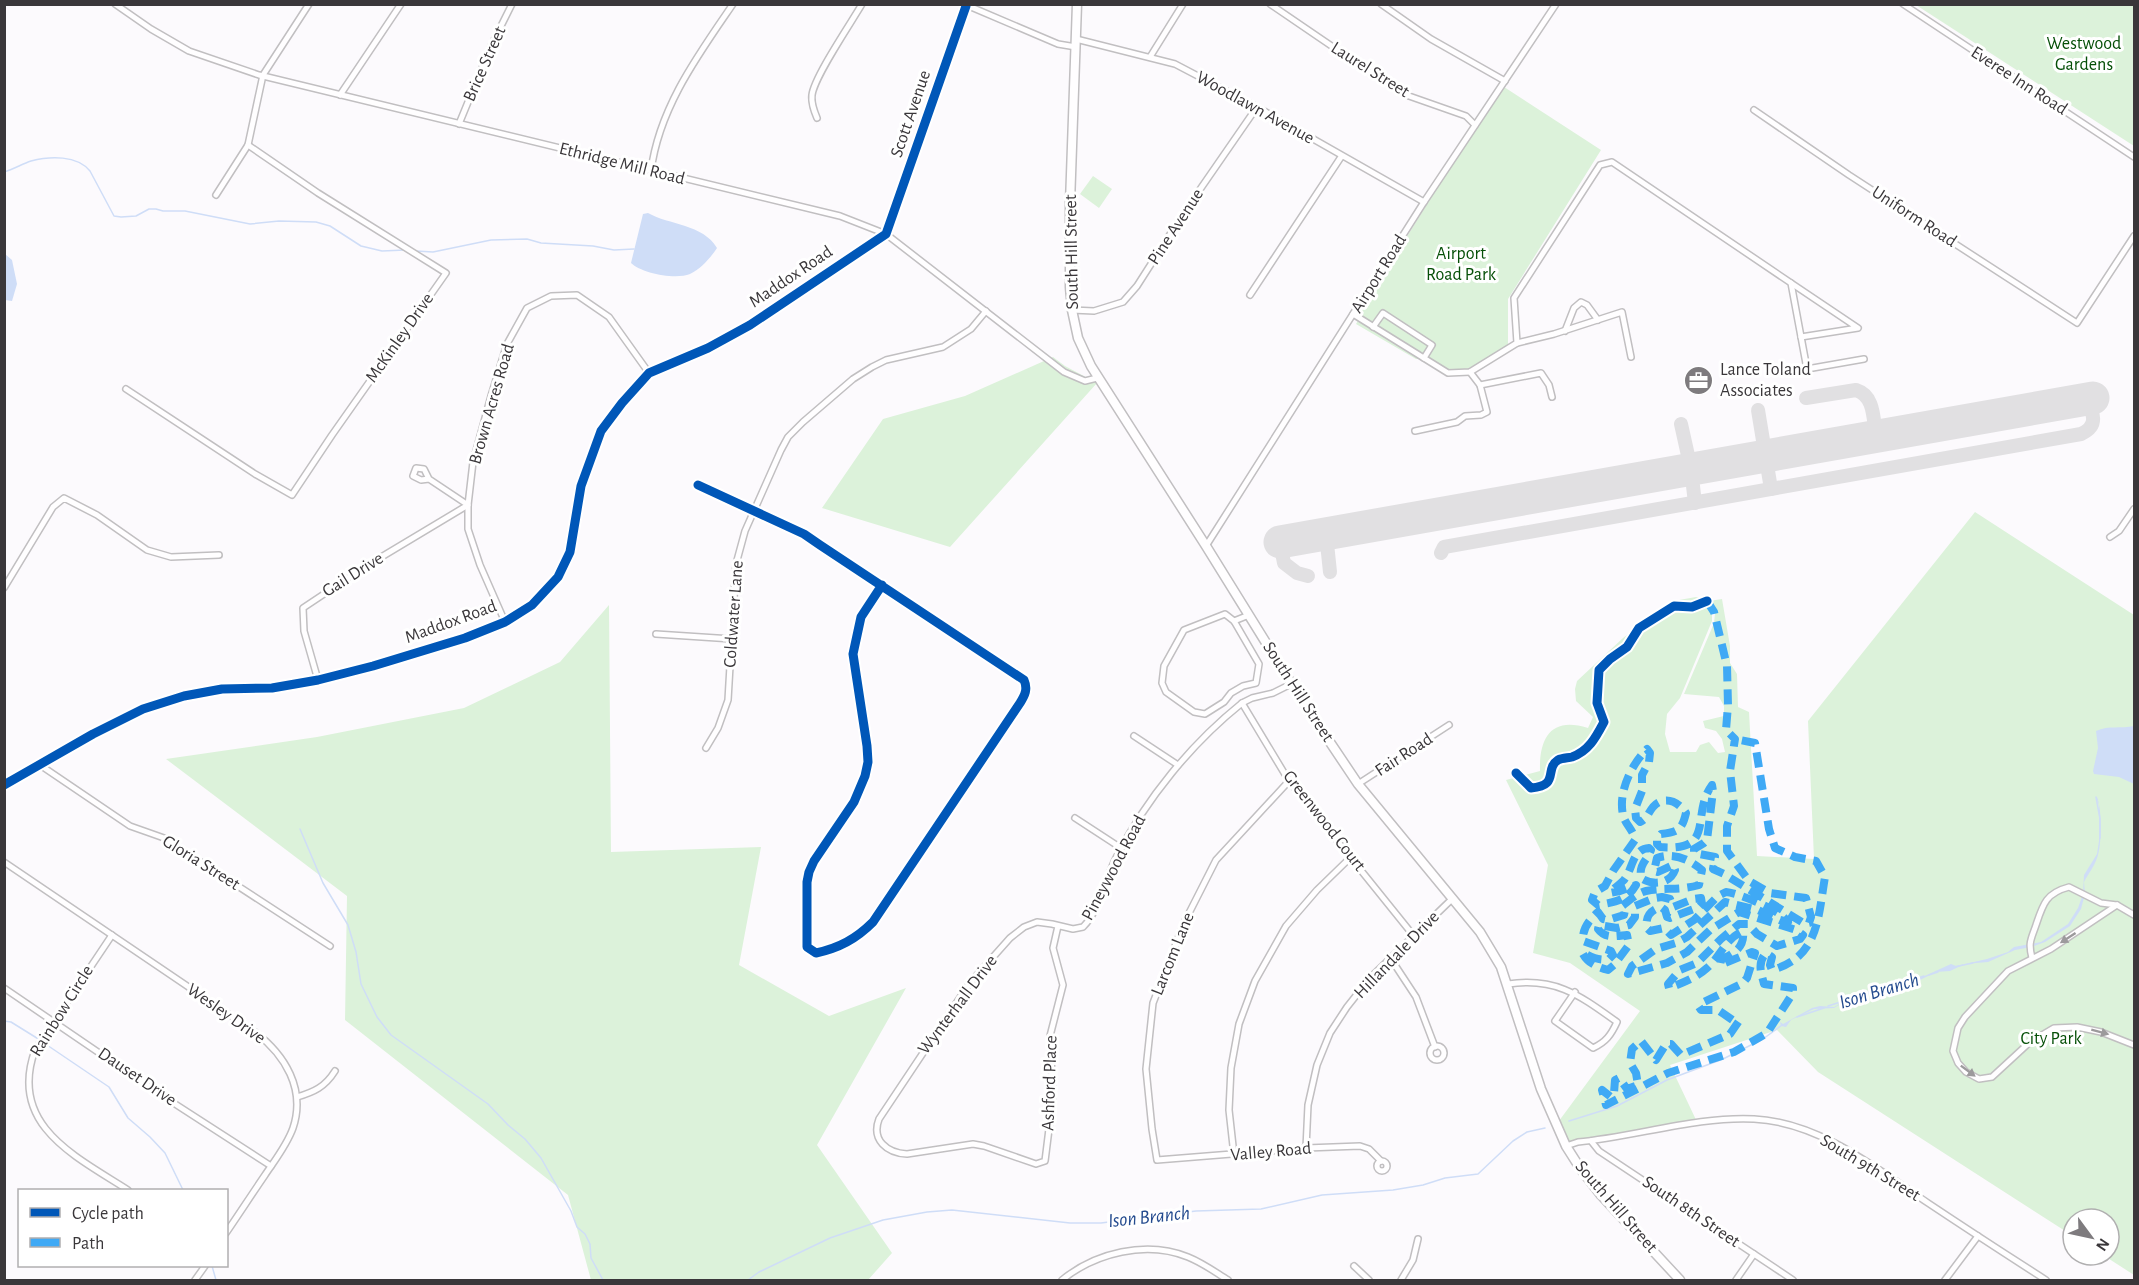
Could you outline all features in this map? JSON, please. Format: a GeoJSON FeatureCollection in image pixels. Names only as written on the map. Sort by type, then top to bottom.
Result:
{"type":"FeatureCollection","features":[{"type":"Feature","properties":{"kind":"main road","name":"South Hill Street"},"geometry":{"type":"LineString","coordinates":[[1077,4],[1070,223],[1072,310],[1078,338],[1097,378],[1206,546],[1291,684],[1358,784],[1480,932],[1501,967],[1508,984],[1541,1089],[1566,1146],[1594,1186],[1680,1281]]}},
{"type":"Feature","properties":{"kind":"street","name":"Ethridge Mill Road"},"geometry":{"type":"LineString","coordinates":[[115,4],[151,29],[189,51],[217,62],[459,124],[840,216],[886,234],[1064,372],[1085,381],[1097,378]]}},
{"type":"Feature","properties":{"kind":"street"},"geometry":{"type":"LineString","coordinates":[[216,195],[248,145],[263,75],[309,4]]}},
{"type":"Feature","properties":{"kind":"street"},"geometry":{"type":"LineString","coordinates":[[340,94],[401,4]]}},
{"type":"Feature","properties":{"kind":"street","name":"Brice Street"},"geometry":{"type":"LineString","coordinates":[[459,124],[491,46],[512,4]]}},
{"type":"Feature","properties":{"kind":"street"},"geometry":{"type":"LineString","coordinates":[[651,171],[653,152],[666,115],[686,75],[733,4]]}},
{"type":"Feature","properties":{"kind":"street"},"geometry":{"type":"LineString","coordinates":[[817,118],[812,94],[821,74],[862,4]]}},
{"type":"Feature","properties":{"kind":"street"},"geometry":{"type":"LineString","coordinates":[[1150,57],[1184,4]]}},
{"type":"Feature","properties":{"kind":"street","name":"Laurel Street"},"geometry":{"type":"LineString","coordinates":[[1270,4],[1377,77],[1409,96],[1466,116],[1475,124]]}},
{"type":"Feature","properties":{"kind":"street","name":"Airport Road"},"geometry":{"type":"LineString","coordinates":[[1206,546],[1424,202],[1556,4]]}},
{"type":"Feature","properties":{"kind":"street","name":"Everee Inn Road"},"geometry":{"type":"LineString","coordinates":[[1903,4],[2134,157]]}},
{"type":"Feature","properties":{"kind":"street","name":"Woodlawn Avenue"},"geometry":{"type":"LineString","coordinates":[[965,5],[1058,44],[1076,43],[1175,64],[1257,107],[1424,202]]}},
{"type":"Feature","properties":{"kind":"street","name":"Scott Avenue"},"geometry":{"type":"LineString","coordinates":[[886,234],[965,5]]}},
{"type":"Feature","properties":{"kind":"street"},"geometry":{"type":"LineString","coordinates":[[1382,5],[1431,39],[1506,81]]}},
{"type":"Feature","properties":{"kind":"street","name":"Pine Avenue"},"geometry":{"type":"LineString","coordinates":[[1072,310],[1094,312],[1123,302],[1137,286],[1183,214],[1257,107]]}},
{"type":"Feature","properties":{"kind":"street","name":"Uniform Road"},"geometry":{"type":"LineString","coordinates":[[1754,110],[1849,175],[2077,323],[2134,236]]}},
{"type":"Feature","properties":{"kind":"street","name":"McKinley Drive"},"geometry":{"type":"LineString","coordinates":[[126,389],[255,474],[292,495],[446,273],[318,193],[248,145]]}},
{"type":"Feature","properties":{"kind":"street"},"geometry":{"type":"LineString","coordinates":[[1250,295],[1341,156]]}},
{"type":"Feature","properties":{"kind":"street"},"geometry":{"type":"LineString","coordinates":[[1517,343],[1514,298],[1600,165],[1612,162],[1858,328],[1801,337]]}},
{"type":"Feature","properties":{"kind":"street","name":"Maddox Road"},"geometry":{"type":"LineString","coordinates":[[4,785],[93,734],[143,709],[184,696],[222,689],[272,688],[318,680],[374,666],[465,638],[505,622],[532,605],[558,577],[570,552],[581,486],[602,431],[622,403],[649,373],[708,348],[750,325],[886,234]]}},
{"type":"Feature","properties":{"kind":"street"},"geometry":{"type":"LineString","coordinates":[[1791,284],[1806,369],[1864,359]]}},
{"type":"Feature","properties":{"kind":"street","name":"Brown Acres Road"},"geometry":{"type":"LineString","coordinates":[[505,622],[480,565],[468,529],[468,505],[473,462],[491,396],[507,344],[527,308],[551,296],[577,295],[609,317],[649,373]]}},
{"type":"Feature","properties":{"kind":"street"},"geometry":{"type":"LineString","coordinates":[[1565,331],[1574,308],[1581,302],[1587,305],[1598,320]]}},
{"type":"Feature","properties":{"kind":"street","name":"Coldwater Lane"},"geometry":{"type":"LineString","coordinates":[[706,748],[726,712],[739,548],[785,444],[803,422],[853,379],[872,366],[886,360],[943,347],[971,329],[986,311]]}},
{"type":"Feature","properties":{"kind":"street"},"geometry":{"type":"LineString","coordinates":[[1353,314],[1448,373],[1470,372],[1517,343],[1565,331],[1622,312],[1631,357]]}},
{"type":"Feature","properties":{"kind":"street"},"geometry":{"type":"LineString","coordinates":[[1373,327],[1383,313],[1432,345],[1424,358]]}},
{"type":"Feature","properties":{"kind":"street"},"geometry":{"type":"LineString","coordinates":[[1415,431],[1457,422],[1465,416],[1487,412],[1480,385],[1470,372]]}},
{"type":"Feature","properties":{"kind":"street"},"geometry":{"type":"LineString","coordinates":[[1480,385],[1541,373],[1550,385],[1552,397]]}},
{"type":"Feature","properties":{"kind":"street"},"geometry":{"type":"LineString","coordinates":[[429,479],[468,505]]}},
{"type":"Feature","properties":{"kind":"street"},"geometry":{"type":"LineString","coordinates":[[698,485],[804,534],[882,585],[1024,680],[1026,686],[1025,694],[873,922],[861,934],[842,945],[816,953],[807,946],[807,882],[814,861],[854,802],[865,776],[868,762],[867,746],[853,654],[861,617],[882,585]]}},
{"type":"Feature","properties":{"kind":"street"},"geometry":{"type":"LineString","coordinates":[[4,588],[53,507],[64,498],[97,516],[147,550],[171,557],[219,555]]}},
{"type":"Feature","properties":{"kind":"street","name":"Gail Drive"},"geometry":{"type":"LineString","coordinates":[[318,680],[304,631],[303,608],[354,573],[468,505]]}},
{"type":"Feature","properties":{"kind":"street"},"geometry":{"type":"LineString","coordinates":[[2110,537],[2132,518],[2134,509]]}},
{"type":"Feature","properties":{"kind":"street"},"geometry":{"type":"LineString","coordinates":[[1225,614],[1234,621],[1259,664],[1256,683],[1243,686],[1231,693],[1224,702],[1205,714],[1194,712],[1166,692],[1162,683],[1164,666],[1184,630],[1225,614]]}},
{"type":"Feature","properties":{"kind":"street"},"geometry":{"type":"LineString","coordinates":[[1234,621],[1249,615]]}},
{"type":"Feature","properties":{"kind":"street"},"geometry":{"type":"LineString","coordinates":[[656,634],[732,639]]}},
{"type":"Feature","properties":{"kind":"street","name":"Pineywood Road"},"geometry":{"type":"LineString","coordinates":[[1002,947],[1027,925],[1037,922],[1077,929],[1083,927],[1089,921],[1121,848],[1178,765],[1242,703],[1273,693],[1291,684]]}},
{"type":"Feature","properties":{"kind":"street","name":"Greenwood Court"},"geometry":{"type":"LineString","coordinates":[[1242,703],[1289,781],[1413,935]]}},
{"type":"Feature","properties":{"kind":"street","name":"Fair Road"},"geometry":{"type":"LineString","coordinates":[[1358,784],[1449,725]]}},
{"type":"Feature","properties":{"kind":"street"},"geometry":{"type":"LineString","coordinates":[[1134,736],[1178,765]]}},
{"type":"Feature","properties":{"kind":"street","name":"Gloria Street"},"geometry":{"type":"LineString","coordinates":[[40,765],[130,826],[164,838],[330,946]]}},
{"type":"Feature","properties":{"kind":"street","name":"Larcom Lane"},"geometry":{"type":"LineString","coordinates":[[1157,1160],[1146,1069],[1153,1003],[1184,923],[1216,860],[1289,781]]}},
{"type":"Feature","properties":{"kind":"street"},"geometry":{"type":"LineString","coordinates":[[1075,818],[1121,848]]}},
{"type":"Feature","properties":{"kind":"street"},"geometry":{"type":"LineString","coordinates":[[1234,1155],[1228,1110],[1231,1068],[1239,1024],[1255,981],[1286,926],[1317,890],[1351,857]]}},
{"type":"Feature","properties":{"kind":"street","name":"Wesley Drive"},"geometry":{"type":"LineString","coordinates":[[4,862],[269,1043],[287,1066],[297,1097],[293,1127],[271,1166],[228,1230]]}},
{"type":"Feature","properties":{"kind":"street"},"geometry":{"type":"LineString","coordinates":[[2031,955],[2029,943],[2042,906],[2054,892],[2069,887],[2101,903],[2117,905],[2134,915]]}},
{"type":"Feature","properties":{"kind":"street","name":"Hillandale Drive"},"geometry":{"type":"LineString","coordinates":[[1306,1149],[1311,1095],[1317,1065],[1330,1033],[1370,978],[1452,899]]}},
{"type":"Feature","properties":{"kind":"street"},"geometry":{"type":"LineString","coordinates":[[2117,905],[2051,949],[2031,955],[2008,971],[1965,1017],[1958,1028],[1953,1051],[1958,1063],[1966,1072],[1979,1079],[1992,1077],[2030,1042],[2054,1028],[2077,1027],[2101,1032],[2134,1045]]}},
{"type":"Feature","properties":{"kind":"street","name":"Ashford Place"},"geometry":{"type":"LineString","coordinates":[[914,1064],[877,1124],[879,1140],[887,1149],[897,1154],[907,1154],[973,1144],[1036,1164],[1043,1163],[1046,1157],[1052,1112],[1050,1036],[1063,985],[1053,948],[1058,926]]}},
{"type":"Feature","properties":{"kind":"street","name":"Rainbow Circle"},"geometry":{"type":"LineString","coordinates":[[112,935],[39,1042],[30,1063],[28,1088],[37,1117],[51,1137],[63,1148],[125,1189]]}},
{"type":"Feature","properties":{"kind":"street","name":"Wynterhall Drive"},"geometry":{"type":"LineString","coordinates":[[914,1064],[969,984],[1002,947]]}},
{"type":"Feature","properties":{"kind":"street"},"geometry":{"type":"LineString","coordinates":[[1391,959],[1416,998],[1435,1047]]}},
{"type":"Feature","properties":{"kind":"street"},"geometry":{"type":"LineString","coordinates":[[1508,984],[1542,983],[1575,992],[1617,1022],[1612,1034],[1602,1044],[1593,1048],[1555,1021],[1575,992]]}},
{"type":"Feature","properties":{"kind":"street","name":"Dauset Drive"},"geometry":{"type":"LineString","coordinates":[[4,987],[155,1091],[271,1166]]}},
{"type":"Feature","properties":{"kind":"street"},"geometry":{"type":"LineString","coordinates":[[297,1097],[312,1093],[324,1086],[335,1071]]}},
{"type":"Feature","properties":{"kind":"street","name":"South 9th Street"},"geometry":{"type":"LineString","coordinates":[[1566,1146],[1736,1118],[1775,1121],[1836,1144],[2046,1281]]}},
{"type":"Feature","properties":{"kind":"street","name":"South 8th Street"},"geometry":{"type":"LineString","coordinates":[[1591,1141],[1599,1150],[1793,1281]]}},
{"type":"Feature","properties":{"kind":"street","name":"Valley Road"},"geometry":{"type":"LineString","coordinates":[[1157,1160],[1360,1146],[1369,1149],[1381,1161]]}},
{"type":"Feature","properties":{"kind":"street"},"geometry":{"type":"LineString","coordinates":[[1945,1281],[1978,1236]]}},
{"type":"Feature","properties":{"kind":"street"},"geometry":{"type":"LineString","coordinates":[[1401,1281],[1413,1260],[1418,1239]]}},
{"type":"Feature","properties":{"kind":"street"},"geometry":{"type":"LineString","coordinates":[[1062,1281],[1086,1263],[1129,1251],[1145,1250],[1186,1256],[1202,1263],[1228,1281]]}},
{"type":"Feature","properties":{"kind":"street"},"geometry":{"type":"LineString","coordinates":[[1736,1281],[1754,1254]]}},
{"type":"Feature","properties":{"kind":"street"},"geometry":{"type":"LineString","coordinates":[[1354,1266],[1370,1281]]}},
{"type":"Feature","properties":{"kind":"street"},"geometry":{"type":"LineString","coordinates":[[195,1281],[204,1267]]}},
{"type":"Feature","properties":{"kind":"green space","name":"Westwood Gardens"},"geometry":{"type":"Polygon","coordinates":[[[1916,5],[2134,5],[2134,146],[1916,5]]]}},
{"type":"Feature","properties":{"kind":"green space","name":"Airport Road Park"},"geometry":{"type":"Polygon","coordinates":[[[1501,85],[1601,150],[1508,299],[1508,345],[1476,365],[1456,371],[1446,370],[1416,359],[1356,324],[1359,319],[1357,317],[1501,85]]]}},
{"type":"Feature","properties":{"kind":"green space"},"geometry":{"type":"Polygon","coordinates":[[[1093,176],[1112,189],[1099,208],[1080,194],[1093,176]]]}},
{"type":"Feature","properties":{"kind":"green space"},"geometry":{"type":"Polygon","coordinates":[[[1053,357],[1097,383],[950,547],[822,508],[883,419],[965,396],[1053,357]]]}},
{"type":"Feature","properties":{"kind":"green space","name":"City Park"},"geometry":{"type":"Polygon","coordinates":[[[1975,512],[2134,615],[2134,1275],[2121,1267],[2121,1207],[2061,1207],[2061,1228],[1818,1072],[1777,1030],[1670,1065],[1698,1124],[1566,1142],[1556,1125],[1640,1011],[1570,963],[1533,953],[1548,865],[1506,780],[1540,771],[1540,759],[1545,740],[1556,728],[1575,725],[1588,728],[1593,717],[1576,701],[1577,681],[1623,638],[1679,600],[1696,597],[1707,601],[1712,613],[1712,621],[1680,698],[1667,714],[1665,734],[1670,752],[1696,752],[1700,745],[1709,742],[1718,753],[1725,752],[1722,739],[1716,731],[1705,728],[1703,721],[1724,716],[1724,706],[1719,697],[1684,694],[1714,623],[1715,613],[1709,601],[1722,599],[1730,646],[1730,663],[1737,674],[1738,707],[1749,712],[1757,856],[1814,859],[1808,721],[1975,512]]]}},
{"type":"Feature","properties":{"kind":"green space"},"geometry":{"type":"Polygon","coordinates":[[[609,605],[611,852],[761,847],[739,965],[829,1016],[906,988],[817,1145],[892,1253],[868,1280],[591,1280],[568,1195],[345,1020],[347,896],[166,759],[317,737],[464,708],[560,662],[609,605]]]}},
{"type":"Feature","properties":{"kind":"water"},"geometry":{"type":"Polygon","coordinates":[[[648,213],[703,234],[717,248],[698,269],[684,276],[659,274],[636,267],[631,263],[643,214],[648,213]]]}},
{"type":"Feature","properties":{"kind":"water"},"geometry":{"type":"Polygon","coordinates":[[[5,254],[12,260],[17,284],[12,301],[5,300],[5,254]]]}},
{"type":"Feature","properties":{"kind":"water"},"geometry":{"type":"Polygon","coordinates":[[[2134,726],[2134,784],[2119,777],[2094,774],[2098,748],[2096,731],[2134,726]]]}},
{"type":"Feature","properties":{"kind":"water"},"geometry":{"type":"Polygon","coordinates":[[[2096,797],[2099,803],[2101,818],[2099,852],[2084,882],[2085,894],[2081,909],[2070,926],[2045,942],[2015,950],[1988,962],[1965,964],[1950,971],[1936,972],[1912,984],[1895,983],[1883,990],[1847,1000],[1834,1008],[1814,1009],[1791,1020],[1786,1027],[1781,1026],[1780,1022],[1783,1024],[1812,1008],[1834,1007],[1856,995],[1896,982],[1918,979],[1951,964],[1956,966],[1987,959],[2008,952],[2014,947],[2041,942],[2068,924],[2083,894],[2084,875],[2097,854],[2099,805],[2096,797]]]}},
{"type":"Feature","properties":{"kind":"waterway"},"geometry":{"type":"LineString","coordinates":[[4,172],[38,159],[71,159],[90,171],[114,216],[136,216],[149,209],[156,209],[185,211],[250,224],[279,221],[316,222],[330,226],[361,246],[382,251],[405,250]]}},
{"type":"Feature","properties":{"kind":"waterway"},"geometry":{"type":"LineString","coordinates":[[416,251],[433,252],[491,240],[527,239],[541,243],[593,246],[614,250],[634,249]]}},
{"type":"Feature","properties":{"kind":"waterway","name":"Ison Branch"},"geometry":{"type":"LineString","coordinates":[[2096,797],[2100,819],[2100,838]]}},
{"type":"Feature","properties":{"kind":"waterway"},"geometry":{"type":"LineString","coordinates":[[300,829],[323,883],[348,925],[356,952],[361,984],[377,1017],[391,1035],[488,1104],[525,1139],[541,1158],[571,1211],[577,1227],[585,1234],[590,1244],[591,1258],[603,1280]]}},
{"type":"Feature","properties":{"kind":"waterway","name":"Ison Branch"},"geometry":{"type":"LineString","coordinates":[[1954,967],[1973,963]]}},
{"type":"Feature","properties":{"kind":"waterway","name":"Ison Branch"},"geometry":{"type":"LineString","coordinates":[[1929,975],[1938,972]]}},
{"type":"Feature","properties":{"kind":"waterway","name":"Ison Branch"},"geometry":{"type":"LineString","coordinates":[[1908,981],[1924,976]]}},
{"type":"Feature","properties":{"kind":"waterway","name":"Ison Branch"},"geometry":{"type":"LineString","coordinates":[[1888,987],[1898,984]]}},
{"type":"Feature","properties":{"kind":"waterway","name":"Ison Branch"},"geometry":{"type":"LineString","coordinates":[[1828,1006],[1850,999]]}},
{"type":"Feature","properties":{"kind":"waterway","name":"Ison Branch"},"geometry":{"type":"LineString","coordinates":[[1797,1017],[1824,1008]]}},
{"type":"Feature","properties":{"kind":"waterway"},"geometry":{"type":"LineString","coordinates":[[4,1021],[11,1022],[40,1040]]}},
{"type":"Feature","properties":{"kind":"waterway","name":"Ison Branch"},"geometry":{"type":"LineString","coordinates":[[1569,1121],[1617,1106],[1667,1080],[1723,1059],[1763,1039],[1782,1025]]}},
{"type":"Feature","properties":{"kind":"waterway"},"geometry":{"type":"LineString","coordinates":[[44,1043],[109,1087],[128,1118],[165,1153],[183,1189]]}},
{"type":"Feature","properties":{"kind":"waterway","name":"Ison Branch"},"geometry":{"type":"LineString","coordinates":[[748,1280],[759,1272],[830,1238],[883,1220],[952,1210],[1070,1223],[1101,1223],[1196,1211],[1261,1209],[1322,1195],[1393,1190],[1423,1185],[1445,1178],[1478,1174],[1513,1141],[1527,1132],[1545,1128]]}},
{"type":"Feature","properties":{"kind":"waterway"},"geometry":{"type":"LineString","coordinates":[[212,1267],[216,1280]]}},
{"type":"Feature","properties":{"kind":"taxiway"},"geometry":{"type":"LineString","coordinates":[[1806,398],[1856,390],[1862,393],[1870,403],[1876,435]]}},
{"type":"Feature","properties":{"kind":"taxiway"},"geometry":{"type":"LineString","coordinates":[[1441,553],[1444,547],[2081,434],[2087,431],[2093,423],[2091,409],[2085,399]]}},
{"type":"Feature","properties":{"kind":"taxiway"},"geometry":{"type":"LineString","coordinates":[[1758,410],[1771,489]]}},
{"type":"Feature","properties":{"kind":"taxiway"},"geometry":{"type":"LineString","coordinates":[[1681,424],[1691,469],[1695,503]]}},
{"type":"Feature","properties":{"kind":"taxiway"},"geometry":{"type":"LineString","coordinates":[[1326,534],[1330,572]]}},
{"type":"Feature","properties":{"kind":"taxiway"},"geometry":{"type":"LineString","coordinates":[[1280,542],[1284,563],[1297,573],[1308,576]]}},
{"type":"Feature","properties":{"kind":"runway"},"geometry":{"type":"LineString","coordinates":[[1280,542],[2093,398]]}},
{"type":"Feature","properties":{"kind":"marked path"},"geometry":{"type":"LineString","coordinates":[[1707,601],[1714,612],[1727,666],[1726,730],[1735,739],[1730,771],[1734,806],[1727,826],[1727,851],[1749,881],[1770,893],[1806,898],[1811,917],[1809,923],[1805,924],[1713,869],[1715,857],[1694,853],[1694,849],[1707,840],[1712,785],[1706,796],[1696,837],[1689,844],[1678,847],[1660,847],[1657,844],[1657,839],[1661,834],[1681,827],[1686,813],[1679,805],[1666,800],[1657,803],[1642,821],[1636,818],[1635,809],[1642,791],[1642,775],[1649,762],[1650,753],[1647,749],[1631,771],[1622,797],[1623,815],[1635,840],[1605,886],[1595,892],[1592,900],[1598,905],[1620,900],[1629,894],[1636,885],[1610,893],[1627,876],[1639,852],[1649,848],[1651,850],[1642,866],[1641,878],[1656,883],[1665,881],[1673,875],[1675,870],[1673,865],[1658,872],[1654,871],[1657,858],[1675,856],[1702,870],[1699,885],[1643,892],[1622,906],[1625,910],[1624,915],[1608,920],[1603,919],[1598,912],[1587,925],[1583,941],[1611,951],[1613,955],[1609,959],[1602,959],[1582,952],[1587,959],[1596,966],[1608,970],[1629,945],[1627,935],[1607,936],[1598,929],[1599,925],[1617,928],[1629,925],[1635,917],[1635,906],[1662,897],[1670,899],[1673,907],[1701,898],[1702,904],[1670,918],[1661,907],[1654,910],[1649,914],[1647,921],[1647,928],[1650,931],[1664,928],[1671,935],[1694,920],[1718,896],[1726,892],[1760,903],[1778,913],[1788,922],[1758,910],[1725,902],[1687,937],[1656,949],[1632,966],[1628,974],[1667,963],[1687,952],[1710,930],[1739,912],[1796,930],[1803,935],[1800,939],[1777,946],[1757,934],[1748,924],[1739,924],[1697,963],[1680,970],[1668,984],[1669,988],[1703,972],[1727,943],[1743,931],[1740,946],[1721,960],[1720,965],[1752,952],[1755,953],[1747,978],[1743,983],[1702,1003],[1699,1007],[1701,1010],[1718,1010],[1734,1021],[1739,1021],[1730,1034],[1681,1055],[1671,1044],[1666,1044],[1656,1060],[1641,1041],[1632,1049],[1630,1063],[1636,1073],[1638,1085],[1627,1089],[1619,1078],[1615,1080],[1614,1093],[1611,1097],[1602,1090],[1606,1105],[1668,1073],[1734,1052],[1767,1033],[1793,993],[1793,988],[1764,984],[1760,968],[1761,960],[1766,953],[1772,957],[1770,965],[1772,970],[1799,956],[1808,945],[1818,921],[1825,877],[1816,861],[1795,857],[1775,848],[1769,829],[1755,743],[1735,739]]}},
{"type":"Feature","properties":{"kind":"cycle path"},"geometry":{"type":"LineString","coordinates":[[4,785],[93,734],[143,709],[184,696],[222,689],[272,688],[318,680],[373,666],[465,638],[505,622],[532,605],[558,577],[570,552],[581,486],[601,431],[649,373],[708,348],[750,325],[886,234],[966,6]]}},
{"type":"Feature","properties":{"kind":"cycle path"},"geometry":{"type":"LineString","coordinates":[[698,485],[804,534],[820,545],[1024,680],[1026,686],[1020,703],[873,922],[847,942],[816,953],[807,947],[807,882],[814,861],[854,802],[865,776],[868,762],[867,746],[853,654],[861,617],[882,585]]}},
{"type":"Feature","properties":{"kind":"cycle path"},"geometry":{"type":"LineString","coordinates":[[1516,773],[1531,788],[1540,787],[1549,781],[1552,768],[1558,760],[1572,757],[1587,747],[1604,722],[1597,703],[1599,670],[1627,647],[1639,628],[1674,606],[1692,607],[1707,601]]}},
{"type":"Feature","properties":{"kind":"place","name":"Lance Toland Associates"},"geometry":{"type":"Point","coordinates":[1699,380]}}]}
